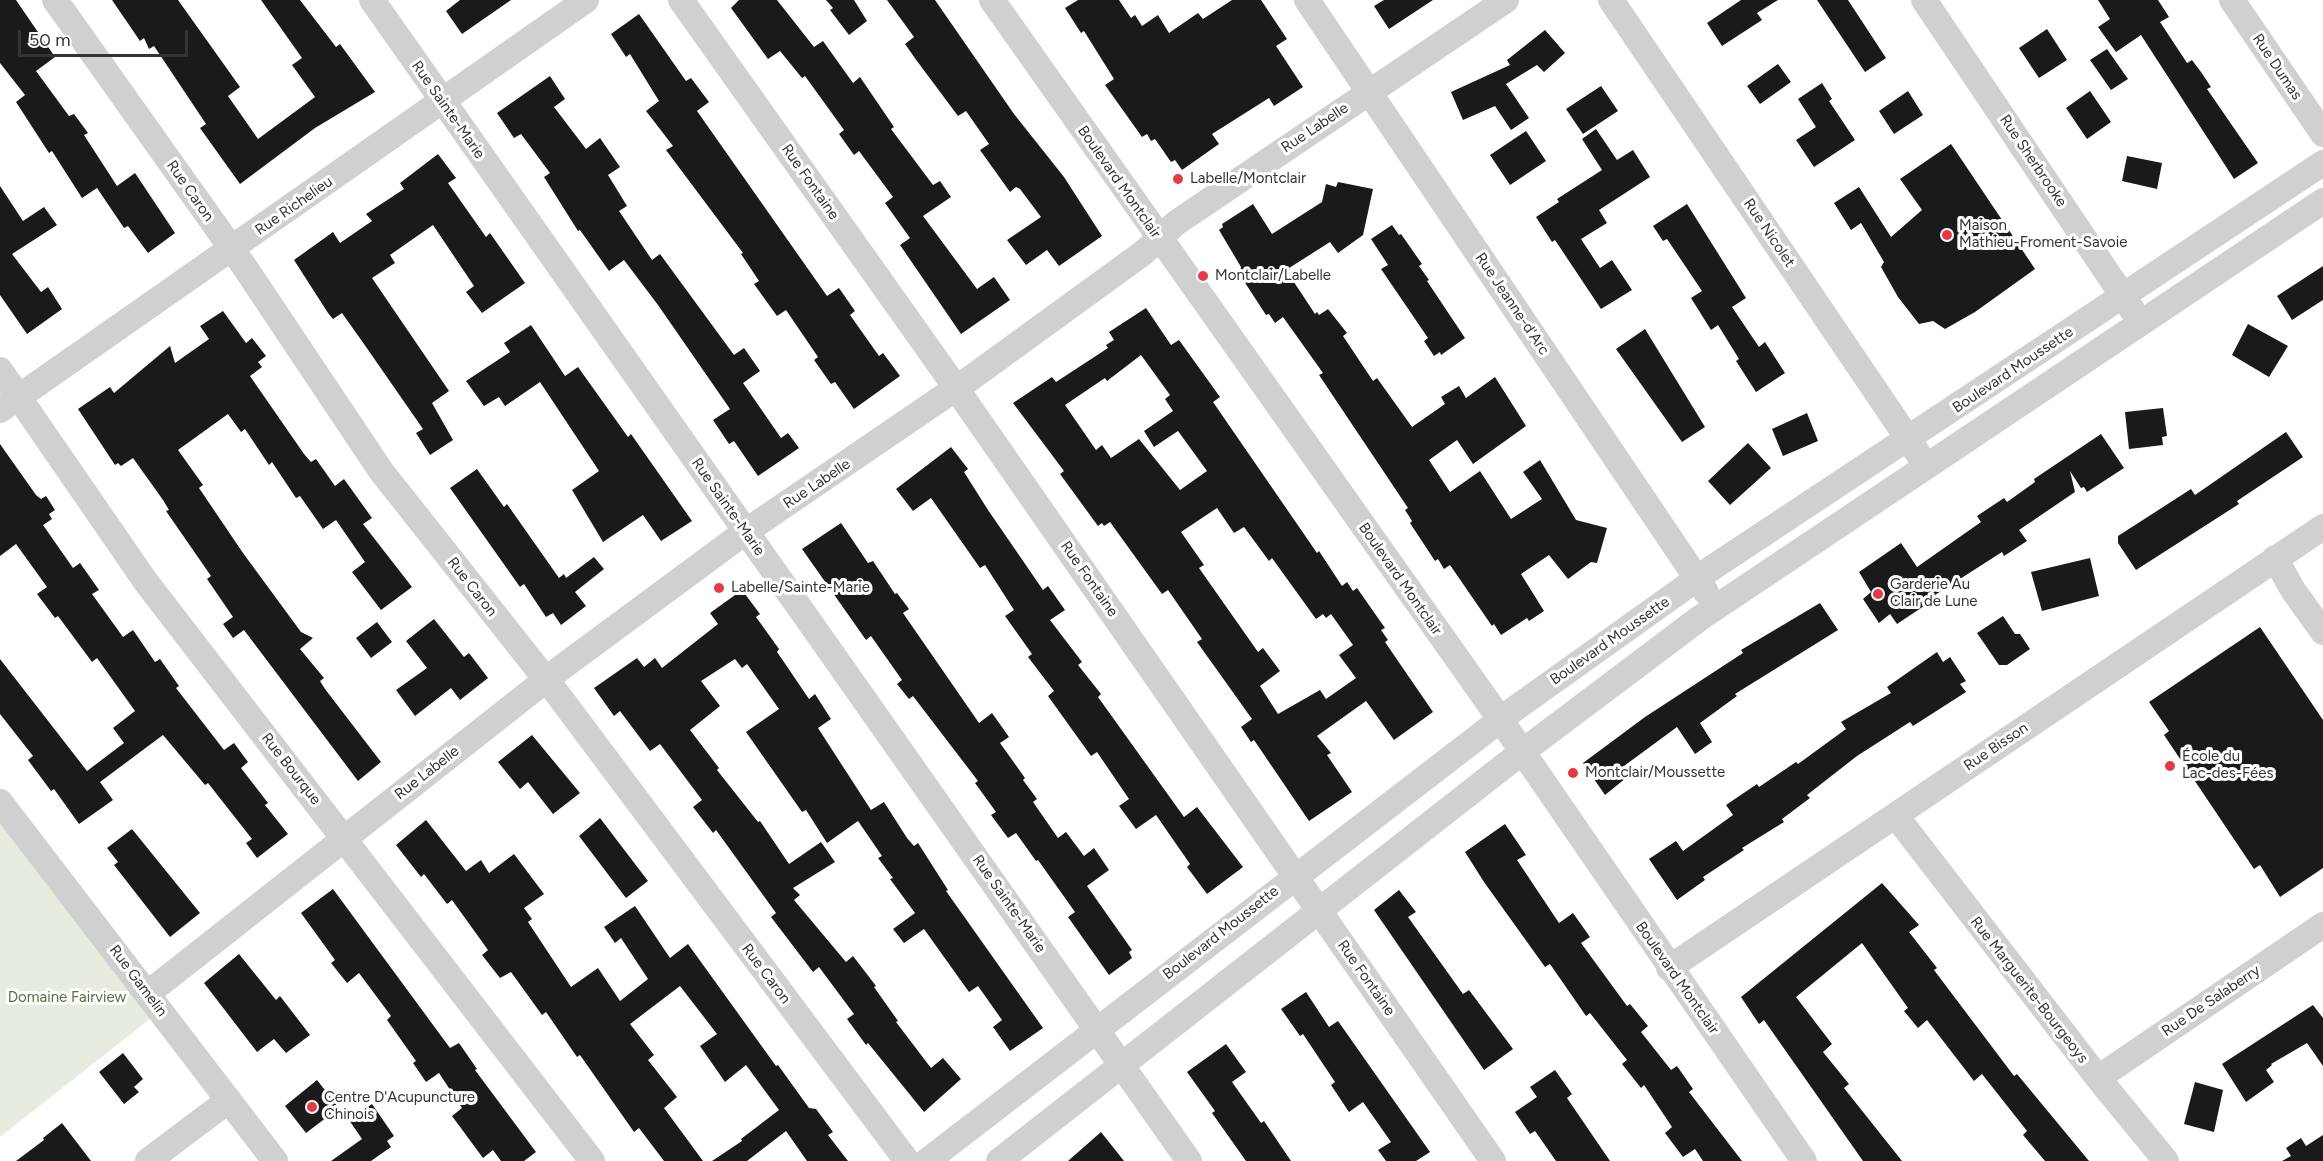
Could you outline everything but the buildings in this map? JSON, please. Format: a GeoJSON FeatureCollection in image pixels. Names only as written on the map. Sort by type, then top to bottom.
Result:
{"type":"FeatureCollection","features":[{"type":"Feature","properties":{"kind":"street","name":"Rue Caron"},"geometry":{"type":"LineString","coordinates":[[55,0],[231,250],[381,471],[546,681],[907,1161]]}},
{"type":"Feature","properties":{"kind":"street","name":"Rue Sainte-Marie"},"geometry":{"type":"LineString","coordinates":[[372,0],[1189,1161]]}},
{"type":"Feature","properties":{"kind":"street","name":"Rue Richelieu"},"geometry":{"type":"LineString","coordinates":[[9,403],[586,0]]}},
{"type":"Feature","properties":{"kind":"street","name":"Rue Fontaine"},"geometry":{"type":"LineString","coordinates":[[681,0],[957,389],[1493,1161]]}},
{"type":"Feature","properties":{"kind":"street","name":"Boulevard Montclair"},"geometry":{"type":"LineString","coordinates":[[992,0],[1500,719],[1669,968],[1804,1161]]}},
{"type":"Feature","properties":{"kind":"street","name":"Rue Jeanne-d'Arc"},"geometry":{"type":"LineString","coordinates":[[1307,0],[1716,607]]}},
{"type":"Feature","properties":{"kind":"street","name":"Rue Labelle"},"geometry":{"type":"LineString","coordinates":[[147,994],[546,681],[745,532],[957,389],[1159,239],[1176,223],[1506,0]]}},
{"type":"Feature","properties":{"kind":"street","name":"Rue Nicolet"},"geometry":{"type":"LineString","coordinates":[[1611,0],[1926,466]]}},
{"type":"Feature","properties":{"kind":"street","name":"Rue Sherbrooke"},"geometry":{"type":"LineString","coordinates":[[1924,0],[2142,323]]}},
{"type":"Feature","properties":{"kind":"street","name":"Rue Dumas"},"geometry":{"type":"LineString","coordinates":[[2232,0],[2323,134]]}},
{"type":"Feature","properties":{"kind":"street","name":"Boulevard Moussette"},"geometry":{"type":"LineString","coordinates":[[927,1161],[1500,719],[1697,579],[2323,163]]}},
{"type":"Feature","properties":{"kind":"street","name":"Boulevard Moussette"},"geometry":{"type":"LineString","coordinates":[[999,1161],[1522,752],[1716,607],[2323,201]]}},
{"type":"Feature","properties":{"kind":"street","name":"Rue Bourque"},"geometry":{"type":"LineString","coordinates":[[0,370],[9,403],[592,1161]]}},
{"type":"Feature","properties":{"kind":"street","name":"Rue Bisson"},"geometry":{"type":"LineString","coordinates":[[1669,968],[2323,526]]}},
{"type":"Feature","properties":{"kind":"street"},"geometry":{"type":"LineString","coordinates":[[2275,558],[2293,590],[2323,632]]}},
{"type":"Feature","properties":{"kind":"street","name":"Rue Gamelin"},"geometry":{"type":"LineString","coordinates":[[0,802],[275,1161]]}},
{"type":"Feature","properties":{"kind":"street","name":"Rue Marguerite-Bourgeoys"},"geometry":{"type":"LineString","coordinates":[[1896,816],[2098,1078],[2166,1161]]}},
{"type":"Feature","properties":{"kind":"street","name":"Rue De Salaberry"},"geometry":{"type":"LineString","coordinates":[[2098,1078],[2323,925]]}},
{"type":"Feature","properties":{"kind":"street"},"geometry":{"type":"LineString","coordinates":[[148,1161],[229,1100]]}},
{"type":"Feature","properties":{"kind":"green space","name":"Domaine Fairview"},"geometry":{"type":"Polygon","coordinates":[[[0,802],[160,1011],[0,1137],[0,802]]]}},
{"type":"Feature","properties":{"kind":"place","name":"Labelle/Montclair"},"geometry":{"type":"Point","coordinates":[1178,179]}},
{"type":"Feature","properties":{"kind":"place","name":"Maison Mathieu-Froment-Savoie"},"geometry":{"type":"Point","coordinates":[1947,235]}},
{"type":"Feature","properties":{"kind":"place","name":"Montclair/Labelle"},"geometry":{"type":"Point","coordinates":[1203,276]}},
{"type":"Feature","properties":{"kind":"place","name":"Labelle/Sainte-Marie"},"geometry":{"type":"Point","coordinates":[719,588]}},
{"type":"Feature","properties":{"kind":"place","name":"Garderie Au Clair de Lune"},"geometry":{"type":"Point","coordinates":[1878,594]}},
{"type":"Feature","properties":{"kind":"place","name":"École du Lac-des-Fées"},"geometry":{"type":"Point","coordinates":[2170,766]}},
{"type":"Feature","properties":{"kind":"place","name":"Montclair/Moussette"},"geometry":{"type":"Point","coordinates":[1573,773]}},
{"type":"Feature","properties":{"kind":"place","name":"Centre D'Acupuncture Chinois"},"geometry":{"type":"Point","coordinates":[312,1107]}}]}
